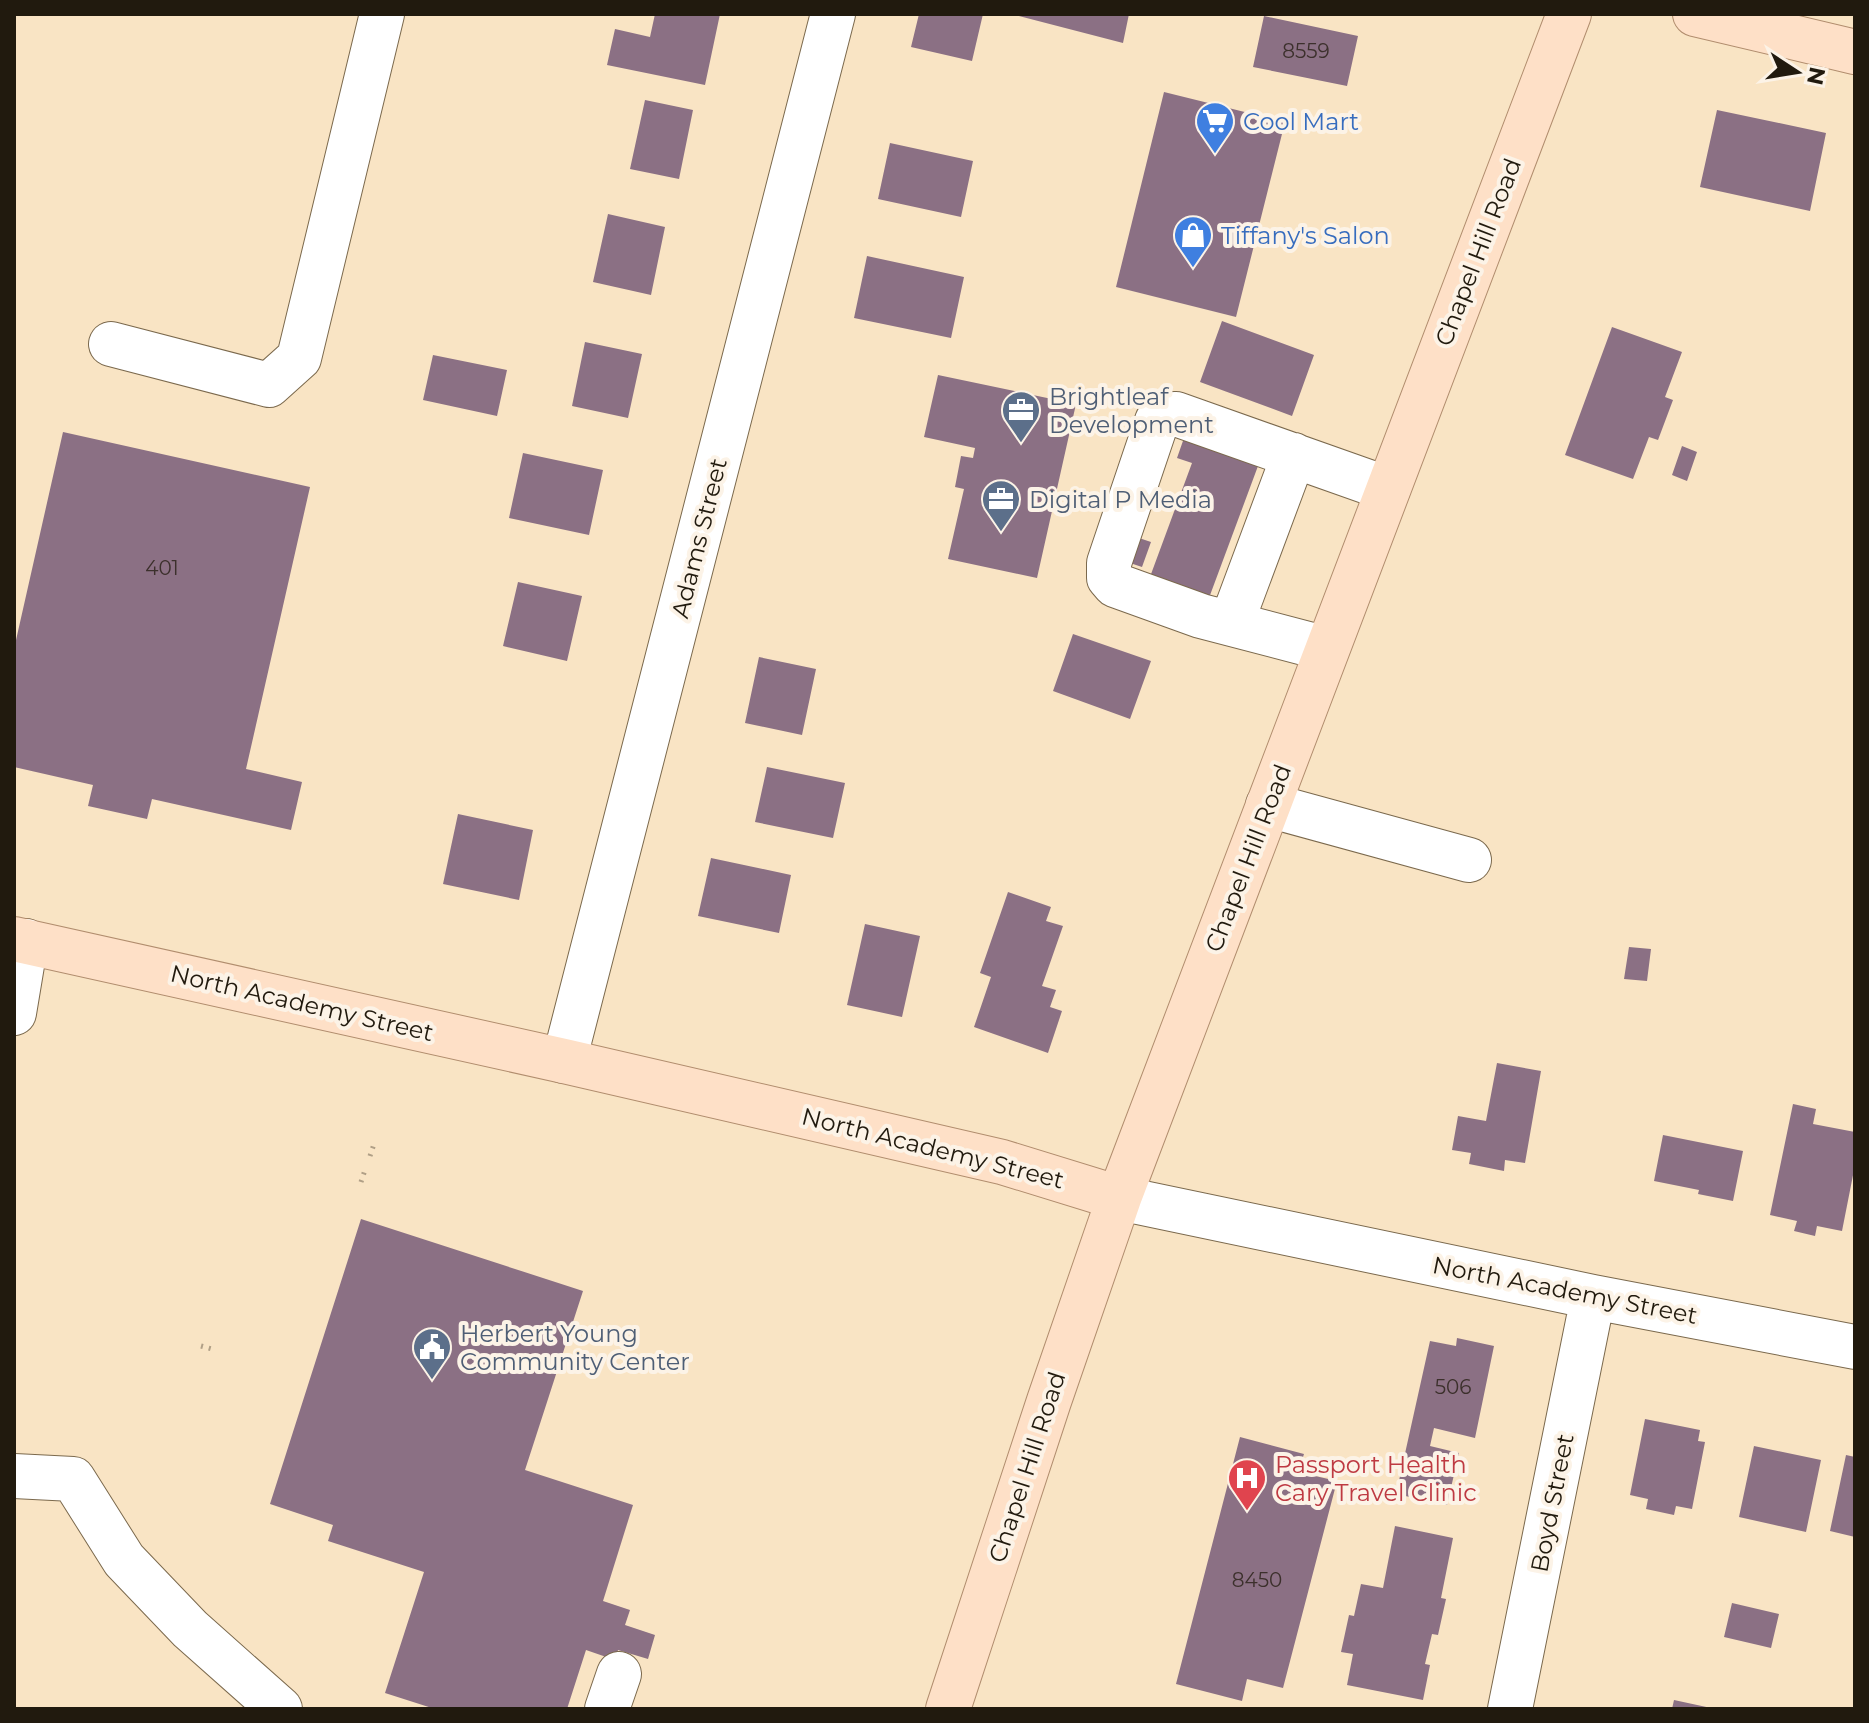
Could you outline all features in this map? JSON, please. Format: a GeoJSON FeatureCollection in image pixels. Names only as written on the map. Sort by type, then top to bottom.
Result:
{"type":"FeatureCollection","features":[{"type":"Feature","properties":{"kind":"main road","name":"Chapel Hill Road"},"geometry":{"type":"LineString","coordinates":[[947,1705],[1119,1198],[1569,14]]}},
{"type":"Feature","properties":{"kind":"main road"},"geometry":{"type":"LineString","coordinates":[[1695,14],[1855,52]]}},
{"type":"Feature","properties":{"kind":"main road","name":"North Academy Street"},"geometry":{"type":"LineString","coordinates":[[20,940],[1002,1162],[1119,1198]]}},
{"type":"Feature","properties":{"kind":"street"},"geometry":{"type":"LineString","coordinates":[[111,344],[269,385],[299,358],[382,14]]}},
{"type":"Feature","properties":{"kind":"street","name":"Adams Street"},"geometry":{"type":"LineString","coordinates":[[564,1061],[833,14]]}},
{"type":"Feature","properties":{"kind":"street"},"geometry":{"type":"LineString","coordinates":[[1327,649],[1201,616],[1122,588],[1109,578],[1109,563],[1157,421],[1168,413],[1176,414],[1388,489]]}},
{"type":"Feature","properties":{"kind":"street"},"geometry":{"type":"LineString","coordinates":[[1231,624],[1294,455]]}},
{"type":"Feature","properties":{"kind":"street"},"geometry":{"type":"LineString","coordinates":[[1268,805],[1469,860]]}},
{"type":"Feature","properties":{"kind":"street"},"geometry":{"type":"LineString","coordinates":[[14,1013],[20,940]]}},
{"type":"Feature","properties":{"kind":"street","name":"North Academy Street"},"geometry":{"type":"LineString","coordinates":[[1119,1198],[1593,1297],[1855,1347]]}},
{"type":"Feature","properties":{"kind":"street","name":"Boyd Street"},"geometry":{"type":"LineString","coordinates":[[1510,1709],[1593,1297]]}},
{"type":"Feature","properties":{"kind":"street"},"geometry":{"type":"LineString","coordinates":[[14,1476],[73,1479],[124,1560],[190,1629],[280,1709]]}},
{"type":"Feature","properties":{"kind":"path"},"geometry":{"type":"LineString","coordinates":[[370,1156],[375,1141]]}},
{"type":"Feature","properties":{"kind":"path"},"geometry":{"type":"LineString","coordinates":[[361,1182],[366,1167]]}},
{"type":"Feature","properties":{"kind":"path"},"geometry":{"type":"LineString","coordinates":[[201,1346],[212,1349]]}},
{"type":"Feature","properties":{"kind":"building"},"geometry":{"type":"Polygon","coordinates":[[[655,14],[720,14],[705,85],[607,65],[615,29],[650,37],[655,14]]]}},
{"type":"Feature","properties":{"kind":"building"},"geometry":{"type":"Polygon","coordinates":[[[919,14],[983,14],[972,61],[911,47],[919,14]]]}},
{"type":"Feature","properties":{"kind":"building"},"geometry":{"type":"Polygon","coordinates":[[[1011,14],[1129,14],[1123,43],[1011,14]]]}},
{"type":"Feature","properties":{"kind":"building"},"geometry":{"type":"Polygon","coordinates":[[[1264,16],[1358,36],[1347,86],[1253,67],[1264,16]]]}},
{"type":"Feature","properties":{"kind":"building"},"geometry":{"type":"Polygon","coordinates":[[[1164,92],[1285,122],[1236,317],[1116,287],[1164,92]]]}},
{"type":"Feature","properties":{"kind":"building"},"geometry":{"type":"Polygon","coordinates":[[[645,100],[693,110],[679,179],[630,169],[645,100]]]}},
{"type":"Feature","properties":{"kind":"building"},"geometry":{"type":"Polygon","coordinates":[[[1717,110],[1826,133],[1810,211],[1700,187],[1717,110]]]}},
{"type":"Feature","properties":{"kind":"building"},"geometry":{"type":"Polygon","coordinates":[[[890,143],[973,161],[961,217],[878,199],[890,143]]]}},
{"type":"Feature","properties":{"kind":"building"},"geometry":{"type":"Polygon","coordinates":[[[608,214],[665,227],[651,295],[593,282],[608,214]]]}},
{"type":"Feature","properties":{"kind":"building"},"geometry":{"type":"Polygon","coordinates":[[[867,256],[964,277],[951,338],[854,318],[867,256]]]}},
{"type":"Feature","properties":{"kind":"building"},"geometry":{"type":"Polygon","coordinates":[[[1222,321],[1314,355],[1292,416],[1200,382],[1222,321]]]}},
{"type":"Feature","properties":{"kind":"building"},"geometry":{"type":"Polygon","coordinates":[[[1612,327],[1682,352],[1665,397],[1673,400],[1658,440],[1649,437],[1633,479],[1565,455],[1612,327]]]}},
{"type":"Feature","properties":{"kind":"building"},"geometry":{"type":"Polygon","coordinates":[[[585,342],[642,354],[628,418],[572,406],[585,342]]]}},
{"type":"Feature","properties":{"kind":"building"},"geometry":{"type":"Polygon","coordinates":[[[433,355],[507,370],[497,416],[423,400],[433,355]]]}},
{"type":"Feature","properties":{"kind":"building"},"geometry":{"type":"Polygon","coordinates":[[[938,375],[1076,404],[1037,578],[948,559],[964,489],[955,487],[961,456],[973,458],[975,448],[924,437],[938,375]]]}},
{"type":"Feature","properties":{"kind":"building"},"geometry":{"type":"Polygon","coordinates":[[[63,432],[310,487],[246,769],[302,782],[291,830],[152,799],[147,819],[88,806],[93,785],[14,767],[14,649],[63,432]]]}},
{"type":"Feature","properties":{"kind":"building"},"geometry":{"type":"Polygon","coordinates":[[[1184,438],[1258,466],[1206,606],[1147,585],[1192,463],[1177,458],[1184,438]]]}},
{"type":"Feature","properties":{"kind":"building"},"geometry":{"type":"Polygon","coordinates":[[[1682,446],[1697,452],[1687,481],[1672,475],[1682,446]]]}},
{"type":"Feature","properties":{"kind":"building"},"geometry":{"type":"Polygon","coordinates":[[[523,453],[603,470],[589,535],[509,518],[523,453]]]}},
{"type":"Feature","properties":{"kind":"building"},"geometry":{"type":"Polygon","coordinates":[[[1133,536],[1151,542],[1142,567],[1124,561],[1133,536]]]}},
{"type":"Feature","properties":{"kind":"building"},"geometry":{"type":"Polygon","coordinates":[[[518,582],[582,596],[567,661],[503,646],[518,582]]]}},
{"type":"Feature","properties":{"kind":"building"},"geometry":{"type":"Polygon","coordinates":[[[1073,634],[1151,661],[1130,719],[1053,691],[1073,634]]]}},
{"type":"Feature","properties":{"kind":"building"},"geometry":{"type":"Polygon","coordinates":[[[759,657],[816,669],[802,735],[745,723],[759,657]]]}},
{"type":"Feature","properties":{"kind":"building"},"geometry":{"type":"Polygon","coordinates":[[[767,767],[845,783],[833,838],[755,822],[767,767]]]}},
{"type":"Feature","properties":{"kind":"building"},"geometry":{"type":"Polygon","coordinates":[[[458,814],[533,830],[519,900],[443,884],[458,814]]]}},
{"type":"Feature","properties":{"kind":"building"},"geometry":{"type":"Polygon","coordinates":[[[711,858],[791,875],[779,933],[698,916],[711,858]]]}},
{"type":"Feature","properties":{"kind":"building"},"geometry":{"type":"Polygon","coordinates":[[[1008,892],[1051,907],[1046,921],[1063,926],[1042,986],[1056,990],[1050,1007],[1062,1011],[1048,1053],[974,1027],[991,977],[980,973],[1008,892]]]}},
{"type":"Feature","properties":{"kind":"building"},"geometry":{"type":"Polygon","coordinates":[[[865,924],[920,936],[902,1017],[847,1005],[865,924]]]}},
{"type":"Feature","properties":{"kind":"building"},"geometry":{"type":"Polygon","coordinates":[[[1629,947],[1651,949],[1647,981],[1624,979],[1629,947]]]}},
{"type":"Feature","properties":{"kind":"building"},"geometry":{"type":"Polygon","coordinates":[[[1497,1063],[1541,1071],[1525,1163],[1505,1160],[1504,1171],[1469,1164],[1471,1153],[1452,1150],[1458,1116],[1486,1121],[1497,1063]]]}},
{"type":"Feature","properties":{"kind":"building"},"geometry":{"type":"Polygon","coordinates":[[[1793,1104],[1816,1109],[1813,1124],[1855,1132],[1855,1165],[1842,1231],[1817,1226],[1815,1236],[1794,1231],[1797,1221],[1770,1215],[1793,1104]]]}},
{"type":"Feature","properties":{"kind":"building"},"geometry":{"type":"Polygon","coordinates":[[[1663,1135],[1743,1151],[1733,1201],[1654,1181],[1663,1135]]]}},
{"type":"Feature","properties":{"kind":"building","name":"Herbert Young Community Center"},"geometry":{"type":"Polygon","coordinates":[[[361,1219],[583,1291],[525,1470],[633,1505],[603,1601],[630,1610],[625,1625],[655,1635],[648,1659],[618,1650],[615,1660],[586,1650],[567,1709],[435,1709],[385,1693],[424,1572],[328,1541],[333,1525],[270,1504],[361,1219]]]}},
{"type":"Feature","properties":{"kind":"building"},"geometry":{"type":"Polygon","coordinates":[[[1457,1338],[1494,1346],[1475,1438],[1434,1428],[1430,1446],[1459,1453],[1447,1505],[1396,1494],[1430,1341],[1456,1346],[1457,1338]]]}},
{"type":"Feature","properties":{"kind":"building"},"geometry":{"type":"Polygon","coordinates":[[[1645,1419],[1700,1430],[1698,1441],[1705,1442],[1692,1509],[1676,1506],[1674,1515],[1646,1509],[1648,1499],[1630,1495],[1645,1419]]]}},
{"type":"Feature","properties":{"kind":"building"},"geometry":{"type":"Polygon","coordinates":[[[1240,1437],[1304,1454],[1298,1472],[1337,1481],[1283,1688],[1247,1679],[1242,1701],[1176,1684],[1240,1437]]]}},
{"type":"Feature","properties":{"kind":"building"},"geometry":{"type":"Polygon","coordinates":[[[1754,1446],[1821,1460],[1806,1532],[1739,1517],[1754,1446]]]}},
{"type":"Feature","properties":{"kind":"building"},"geometry":{"type":"Polygon","coordinates":[[[1846,1455],[1855,1457],[1855,1537],[1830,1531],[1846,1455]]]}},
{"type":"Feature","properties":{"kind":"building"},"geometry":{"type":"Polygon","coordinates":[[[1395,1526],[1453,1538],[1441,1598],[1446,1599],[1438,1635],[1432,1634],[1425,1664],[1430,1665],[1423,1700],[1347,1685],[1353,1654],[1341,1652],[1349,1615],[1354,1616],[1361,1584],[1383,1588],[1395,1526]]]}},
{"type":"Feature","properties":{"kind":"building"},"geometry":{"type":"Polygon","coordinates":[[[1732,1603],[1779,1614],[1771,1648],[1724,1637],[1732,1603]]]}},
{"type":"Feature","properties":{"kind":"building"},"geometry":{"type":"Polygon","coordinates":[[[1674,1700],[1711,1708],[1711,1709],[1672,1709],[1674,1700]]]}},
{"type":"Feature","properties":{"kind":"place","name":"Cool Mart"},"geometry":{"type":"Point","coordinates":[1215,155]}},
{"type":"Feature","properties":{"kind":"place","name":"Tiffany's Salon"},"geometry":{"type":"Point","coordinates":[1193,269]}},
{"type":"Feature","properties":{"kind":"place","name":"Brightleaf Development"},"geometry":{"type":"Point","coordinates":[1021,444]}},
{"type":"Feature","properties":{"kind":"place","name":"Digital P Media"},"geometry":{"type":"Point","coordinates":[1001,533]}},
{"type":"Feature","properties":{"kind":"place","name":"Herbert Young Community Center"},"geometry":{"type":"Point","coordinates":[432,1381]}},
{"type":"Feature","properties":{"kind":"place","name":"Passport Health Cary Travel Clinic"},"geometry":{"type":"Point","coordinates":[1247,1512]}}]}
